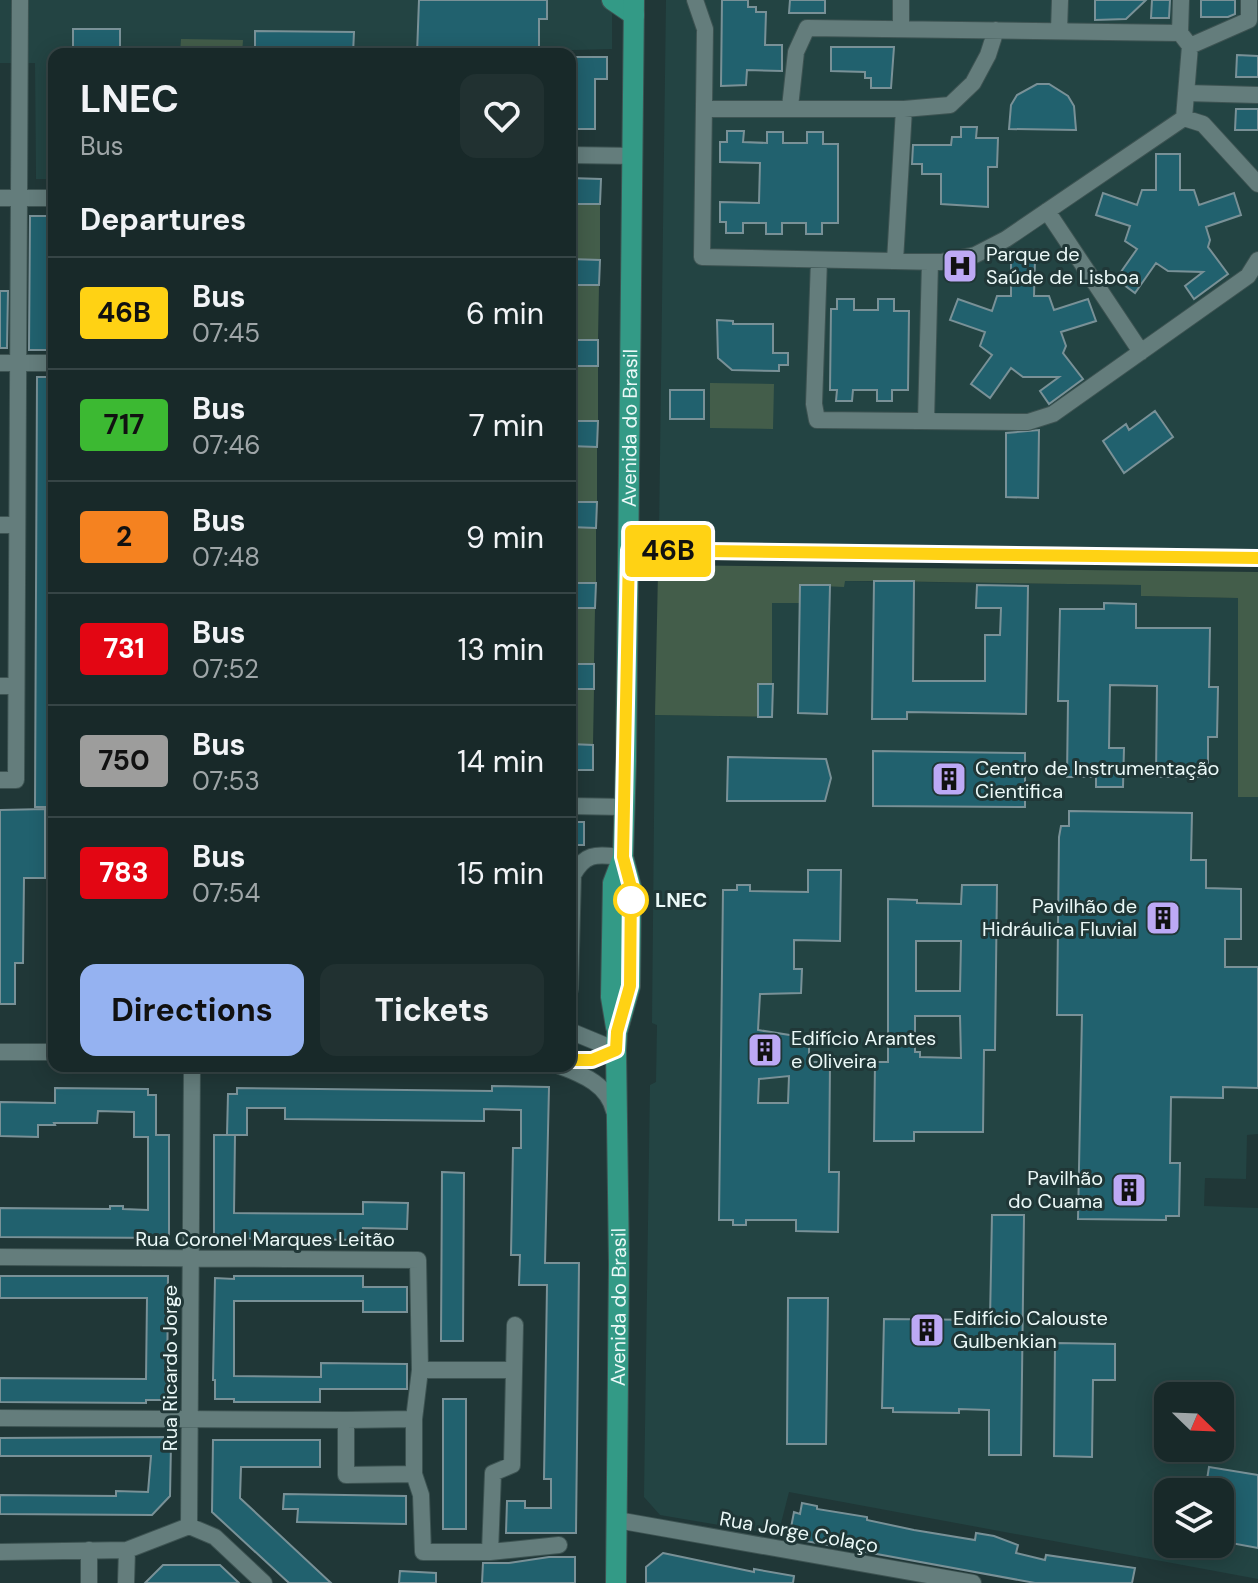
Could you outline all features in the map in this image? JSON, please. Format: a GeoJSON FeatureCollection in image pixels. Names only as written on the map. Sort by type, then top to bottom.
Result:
{"type":"FeatureCollection","features":[{"type":"Feature","properties":{"kind":"main road"},"geometry":{"type":"LineString","coordinates":[[612,0],[634,8]]}},
{"type":"Feature","properties":{"kind":"main road","name":"Avenida do Brasil"},"geometry":{"type":"LineString","coordinates":[[616,1583],[619,1264],[616,1041],[630,986],[631,887],[623,857],[634,8]]}},
{"type":"Feature","properties":{"kind":"street"},"geometry":{"type":"LineString","coordinates":[[8,780],[8,525],[18,363],[20,0]]}},
{"type":"Feature","properties":{"kind":"street"},"geometry":{"type":"LineString","coordinates":[[695,0],[705,29],[702,257],[930,262],[975,255],[1006,239],[1184,118]]}},
{"type":"Feature","properties":{"kind":"street"},"geometry":{"type":"LineString","coordinates":[[901,0],[901,29]]}},
{"type":"Feature","properties":{"kind":"street"},"geometry":{"type":"LineString","coordinates":[[1059,31],[1060,0]]}},
{"type":"Feature","properties":{"kind":"street"},"geometry":{"type":"LineString","coordinates":[[1181,0],[1185,40],[1184,118]]}},
{"type":"Feature","properties":{"kind":"street"},"geometry":{"type":"LineString","coordinates":[[790,107],[796,52],[807,28],[1059,31],[1185,40],[1249,20],[1249,0]]}},
{"type":"Feature","properties":{"kind":"street"},"geometry":{"type":"LineString","coordinates":[[704,109],[904,109],[950,105],[973,83],[988,55],[996,30]]}},
{"type":"Feature","properties":{"kind":"street"},"geometry":{"type":"LineString","coordinates":[[1186,93],[1258,95]]}},
{"type":"Feature","properties":{"kind":"street"},"geometry":{"type":"LineString","coordinates":[[895,261],[904,109]]}},
{"type":"Feature","properties":{"kind":"street"},"geometry":{"type":"LineString","coordinates":[[1184,118],[1203,124],[1258,184]]}},
{"type":"Feature","properties":{"kind":"street"},"geometry":{"type":"LineString","coordinates":[[576,155],[634,156]]}},
{"type":"Feature","properties":{"kind":"street"},"geometry":{"type":"LineString","coordinates":[[0,198],[48,198]]}},
{"type":"Feature","properties":{"kind":"street"},"geometry":{"type":"LineString","coordinates":[[1047,211],[1141,352]]}},
{"type":"Feature","properties":{"kind":"street"},"geometry":{"type":"LineString","coordinates":[[819,260],[814,404],[817,420],[1028,422],[1053,414],[1141,352],[1253,283],[1258,260]]}},
{"type":"Feature","properties":{"kind":"street"},"geometry":{"type":"LineString","coordinates":[[926,421],[930,262]]}},
{"type":"Feature","properties":{"kind":"street"},"geometry":{"type":"LineString","coordinates":[[0,363],[48,363]]}},
{"type":"Feature","properties":{"kind":"street"},"geometry":{"type":"LineString","coordinates":[[629,550],[1258,558]]}},
{"type":"Feature","properties":{"kind":"street"},"geometry":{"type":"LineString","coordinates":[[576,806],[624,807]]}},
{"type":"Feature","properties":{"kind":"street"},"geometry":{"type":"LineString","coordinates":[[576,869],[580,862],[595,855],[623,857]]}},
{"type":"Feature","properties":{"kind":"street"},"geometry":{"type":"LineString","coordinates":[[578,1040],[616,1041]]}},
{"type":"Feature","properties":{"kind":"street"},"geometry":{"type":"LineString","coordinates":[[576,1060],[592,1060],[616,1041]]}},
{"type":"Feature","properties":{"kind":"street"},"geometry":{"type":"LineString","coordinates":[[0,1052],[48,1052]]}},
{"type":"Feature","properties":{"kind":"street","name":"Rua Ricardo Jorge"},"geometry":{"type":"LineString","coordinates":[[189,1526],[192,1072]]}},
{"type":"Feature","properties":{"kind":"street"},"geometry":{"type":"LineString","coordinates":[[572,1072],[601,1086],[612,1101],[615,1117]]}},
{"type":"Feature","properties":{"kind":"street","name":"Rua Coronel Marques Leitão"},"geometry":{"type":"LineString","coordinates":[[0,1257],[418,1260],[420,1370],[414,1419],[414,1474],[421,1495],[423,1552],[490,1552]]}},
{"type":"Feature","properties":{"kind":"street"},"geometry":{"type":"LineString","coordinates":[[515,1325],[512,1465],[493,1473],[490,1552],[559,1545]]}},
{"type":"Feature","properties":{"kind":"street"},"geometry":{"type":"LineString","coordinates":[[420,1370],[513,1370]]}},
{"type":"Feature","properties":{"kind":"street"},"geometry":{"type":"LineString","coordinates":[[0,1418],[414,1419]]}},
{"type":"Feature","properties":{"kind":"street"},"geometry":{"type":"LineString","coordinates":[[346,1420],[346,1475],[414,1474]]}},
{"type":"Feature","properties":{"kind":"street","name":"Rua Jorge Colaço"},"geometry":{"type":"LineString","coordinates":[[617,1520],[973,1583]]}},
{"type":"Feature","properties":{"kind":"street"},"geometry":{"type":"LineString","coordinates":[[0,1552],[127,1550],[189,1526],[215,1537],[264,1583]]}},
{"type":"Feature","properties":{"kind":"street"},"geometry":{"type":"LineString","coordinates":[[89,1550],[89,1583]]}},
{"type":"Feature","properties":{"kind":"street"},"geometry":{"type":"LineString","coordinates":[[126,1583],[127,1550]]}},
{"type":"Feature","properties":{"kind":"shaded area"},"geometry":{"type":"Polygon","coordinates":[[[0,0],[612,0],[612,49],[48,48],[48,179],[36,179],[35,63],[0,63],[0,0]]]}},
{"type":"Feature","properties":{"kind":"shaded area","name":"Parque de Saúde de Lisboa"},"geometry":{"type":"Polygon","coordinates":[[[666,0],[1258,0],[1258,551],[661,544],[666,0]]]}},
{"type":"Feature","properties":{"kind":"shaded area"},"geometry":{"type":"Polygon","coordinates":[[[844,581],[1141,585],[1142,596],[1238,598],[1238,796],[1258,797],[1258,1134],[1247,1135],[1246,1179],[1205,1178],[1204,1206],[1258,1208],[1258,1579],[789,1492],[778,1535],[660,1515],[644,1497],[650,1085],[656,1082],[657,1025],[652,1023],[655,715],[772,717],[772,603],[800,585],[844,586],[844,581]]]}},
{"type":"Feature","properties":{"kind":"green space"},"geometry":{"type":"Polygon","coordinates":[[[181,39],[243,40],[242,48],[180,48],[181,39]]]}},
{"type":"Feature","properties":{"kind":"green space"},"geometry":{"type":"Polygon","coordinates":[[[576,204],[600,204],[600,260],[576,259],[576,204]]]}},
{"type":"Feature","properties":{"kind":"green space"},"geometry":{"type":"Polygon","coordinates":[[[576,285],[599,285],[598,340],[576,340],[576,285]]]}},
{"type":"Feature","properties":{"kind":"green space"},"geometry":{"type":"Polygon","coordinates":[[[576,366],[598,366],[598,421],[576,421],[576,366]]]}},
{"type":"Feature","properties":{"kind":"green space"},"geometry":{"type":"Polygon","coordinates":[[[710,383],[774,384],[773,429],[710,428],[710,383]]]}},
{"type":"Feature","properties":{"kind":"green space"},"geometry":{"type":"Polygon","coordinates":[[[576,447],[597,447],[597,502],[576,502],[576,447]]]}},
{"type":"Feature","properties":{"kind":"green space"},"geometry":{"type":"Polygon","coordinates":[[[576,527],[596,528],[596,583],[576,583],[576,527]]]}},
{"type":"Feature","properties":{"kind":"green space"},"geometry":{"type":"Polygon","coordinates":[[[665,565],[1258,572],[1258,797],[1238,797],[1238,598],[1141,596],[1141,585],[845,581],[844,587],[801,585],[800,603],[772,603],[772,717],[655,715],[658,572],[665,565]]]}},
{"type":"Feature","properties":{"kind":"green space"},"geometry":{"type":"Polygon","coordinates":[[[576,608],[595,609],[594,664],[576,664],[576,608]]]}},
{"type":"Feature","properties":{"kind":"green space"},"geometry":{"type":"Polygon","coordinates":[[[576,689],[594,689],[593,745],[576,744],[576,689]]]}},
{"type":"Feature","properties":{"kind":"building"},"geometry":{"type":"Polygon","coordinates":[[[419,0],[547,0],[547,19],[539,19],[539,48],[417,48],[419,0]]]}},
{"type":"Feature","properties":{"kind":"building"},"geometry":{"type":"Polygon","coordinates":[[[722,0],[748,0],[748,7],[756,7],[756,12],[766,12],[765,45],[782,45],[782,71],[747,70],[746,85],[721,86],[722,0]]]}},
{"type":"Feature","properties":{"kind":"building"},"geometry":{"type":"Polygon","coordinates":[[[790,0],[825,0],[825,13],[789,13],[790,0]]]}},
{"type":"Feature","properties":{"kind":"building"},"geometry":{"type":"Polygon","coordinates":[[[1095,0],[1146,0],[1126,19],[1095,20],[1095,0]]]}},
{"type":"Feature","properties":{"kind":"building"},"geometry":{"type":"Polygon","coordinates":[[[1152,0],[1170,0],[1169,18],[1151,18],[1152,0]]]}},
{"type":"Feature","properties":{"kind":"building"},"geometry":{"type":"Polygon","coordinates":[[[1201,0],[1235,0],[1235,14],[1201,17],[1201,0]]]}},
{"type":"Feature","properties":{"kind":"building"},"geometry":{"type":"Polygon","coordinates":[[[73,29],[120,29],[120,48],[73,48],[73,29]]]}},
{"type":"Feature","properties":{"kind":"building"},"geometry":{"type":"Polygon","coordinates":[[[255,31],[354,32],[353,48],[255,48],[255,31]]]}},
{"type":"Feature","properties":{"kind":"building"},"geometry":{"type":"Polygon","coordinates":[[[831,47],[894,47],[891,88],[871,88],[871,78],[865,78],[865,72],[831,71],[831,47]]]}},
{"type":"Feature","properties":{"kind":"building"},"geometry":{"type":"Polygon","coordinates":[[[1237,55],[1258,56],[1258,77],[1236,77],[1237,55]]]}},
{"type":"Feature","properties":{"kind":"building"},"geometry":{"type":"Polygon","coordinates":[[[576,57],[607,57],[607,79],[595,79],[595,129],[576,129],[576,57]]]}},
{"type":"Feature","properties":{"kind":"building"},"geometry":{"type":"Polygon","coordinates":[[[1037,84],[1049,84],[1068,96],[1074,106],[1076,130],[1009,129],[1011,105],[1017,95],[1037,84]]]}},
{"type":"Feature","properties":{"kind":"building"},"geometry":{"type":"Polygon","coordinates":[[[1236,109],[1258,109],[1258,130],[1235,130],[1236,109]]]}},
{"type":"Feature","properties":{"kind":"building"},"geometry":{"type":"Polygon","coordinates":[[[961,127],[977,127],[976,138],[998,138],[997,167],[988,167],[988,207],[941,204],[941,174],[922,174],[922,164],[912,164],[913,145],[951,145],[952,137],[961,137],[961,127]]]}},
{"type":"Feature","properties":{"kind":"building"},"geometry":{"type":"Polygon","coordinates":[[[727,131],[744,131],[743,142],[767,143],[767,132],[783,132],[783,143],[807,143],[807,132],[823,132],[823,144],[838,144],[838,223],[822,223],[822,234],[806,234],[806,223],[782,223],[782,234],[766,234],[766,223],[743,223],[743,233],[726,233],[726,222],[720,222],[720,202],[759,203],[760,163],[720,162],[720,142],[727,142],[727,131]]]}},
{"type":"Feature","properties":{"kind":"building"},"geometry":{"type":"Polygon","coordinates":[[[1156,154],[1180,154],[1180,190],[1194,190],[1199,205],[1234,193],[1241,215],[1206,227],[1210,240],[1208,247],[1228,274],[1194,299],[1185,286],[1203,272],[1168,271],[1156,263],[1135,293],[1116,279],[1137,249],[1125,241],[1130,226],[1096,215],[1103,193],[1137,205],[1142,190],[1156,190],[1156,154]]]}},
{"type":"Feature","properties":{"kind":"building"},"geometry":{"type":"Polygon","coordinates":[[[576,178],[601,179],[600,204],[576,204],[576,178]]]}},
{"type":"Feature","properties":{"kind":"building"},"geometry":{"type":"Polygon","coordinates":[[[30,216],[48,216],[48,350],[29,350],[30,216]]]}},
{"type":"Feature","properties":{"kind":"building"},"geometry":{"type":"Polygon","coordinates":[[[576,259],[600,260],[599,285],[576,285],[576,259]]]}},
{"type":"Feature","properties":{"kind":"building"},"geometry":{"type":"Polygon","coordinates":[[[1011,259],[1035,259],[1034,296],[1049,296],[1054,310],[1088,299],[1096,321],[1061,332],[1066,346],[1063,353],[1083,379],[1049,404],[1040,391],[1059,377],[1023,377],[1011,368],[990,398],[971,384],[992,355],[980,346],[985,332],[950,320],[958,299],[992,311],[997,296],[1011,296],[1011,259]]]}},
{"type":"Feature","properties":{"kind":"building"},"geometry":{"type":"Polygon","coordinates":[[[0,291],[8,291],[7,348],[0,348],[0,291]]]}},
{"type":"Feature","properties":{"kind":"building"},"geometry":{"type":"Polygon","coordinates":[[[837,299],[854,299],[854,310],[878,310],[878,299],[894,299],[894,311],[909,311],[908,390],[892,390],[892,401],[877,401],[877,390],[853,390],[852,401],[836,401],[837,390],[830,390],[831,309],[837,309],[837,299]]]}},
{"type":"Feature","properties":{"kind":"building"},"geometry":{"type":"Polygon","coordinates":[[[717,320],[733,321],[733,324],[773,324],[773,353],[788,353],[788,365],[779,365],[779,371],[732,370],[718,358],[717,320]]]}},
{"type":"Feature","properties":{"kind":"building"},"geometry":{"type":"Polygon","coordinates":[[[576,340],[598,340],[598,366],[576,366],[576,340]]]}},
{"type":"Feature","properties":{"kind":"building"},"geometry":{"type":"Polygon","coordinates":[[[37,377],[48,377],[48,807],[35,807],[37,377]]]}},
{"type":"Feature","properties":{"kind":"building"},"geometry":{"type":"Polygon","coordinates":[[[670,390],[704,390],[704,419],[670,419],[670,390]]]}},
{"type":"Feature","properties":{"kind":"building"},"geometry":{"type":"Polygon","coordinates":[[[1155,411],[1173,437],[1124,473],[1103,441],[1126,424],[1129,430],[1155,411]]]}},
{"type":"Feature","properties":{"kind":"building"},"geometry":{"type":"Polygon","coordinates":[[[576,421],[598,421],[597,447],[576,446],[576,421]]]}},
{"type":"Feature","properties":{"kind":"building"},"geometry":{"type":"Polygon","coordinates":[[[1039,430],[1038,498],[1006,497],[1006,433],[1039,430]]]}},
{"type":"Feature","properties":{"kind":"building"},"geometry":{"type":"Polygon","coordinates":[[[576,502],[597,502],[596,528],[576,527],[576,502]]]}},
{"type":"Feature","properties":{"kind":"building"},"geometry":{"type":"Polygon","coordinates":[[[874,581],[914,581],[913,681],[985,681],[985,635],[1000,635],[1001,608],[976,608],[977,585],[1028,586],[1026,714],[907,712],[907,719],[872,719],[874,581]]]}},
{"type":"Feature","properties":{"kind":"building"},"geometry":{"type":"Polygon","coordinates":[[[576,583],[596,583],[595,608],[576,608],[576,583]]]}},
{"type":"Feature","properties":{"kind":"building"},"geometry":{"type":"Polygon","coordinates":[[[800,585],[830,585],[827,714],[798,713],[800,585]]]}},
{"type":"Feature","properties":{"kind":"building"},"geometry":{"type":"Polygon","coordinates":[[[1104,603],[1136,604],[1136,628],[1210,628],[1209,687],[1218,687],[1217,737],[1208,737],[1208,777],[1156,777],[1157,686],[1110,685],[1109,748],[1124,748],[1123,787],[1096,787],[1096,777],[1067,777],[1068,701],[1058,701],[1060,609],[1104,609],[1104,603]]]}},
{"type":"Feature","properties":{"kind":"building"},"geometry":{"type":"Polygon","coordinates":[[[576,664],[594,664],[594,689],[576,689],[576,664]]]}},
{"type":"Feature","properties":{"kind":"building"},"geometry":{"type":"Polygon","coordinates":[[[758,684],[773,684],[772,717],[758,717],[758,684]]]}},
{"type":"Feature","properties":{"kind":"building"},"geometry":{"type":"Polygon","coordinates":[[[576,744],[593,745],[593,770],[576,770],[576,744]]]}},
{"type":"Feature","properties":{"kind":"building","name":"Centro de Instrumentação Cientifica"},"geometry":{"type":"Polygon","coordinates":[[[873,751],[1025,753],[1025,807],[873,806],[873,751]]]}},
{"type":"Feature","properties":{"kind":"building"},"geometry":{"type":"Polygon","coordinates":[[[728,757],[826,759],[831,778],[825,801],[727,801],[728,757]]]}},
{"type":"Feature","properties":{"kind":"building"},"geometry":{"type":"Polygon","coordinates":[[[45,809],[45,878],[24,878],[23,963],[15,963],[15,1004],[0,1004],[0,810],[45,809]]]}},
{"type":"Feature","properties":{"kind":"building"},"geometry":{"type":"Polygon","coordinates":[[[1069,811],[1192,813],[1191,860],[1206,860],[1206,888],[1241,889],[1241,939],[1225,939],[1225,967],[1258,967],[1258,1088],[1223,1087],[1223,1098],[1171,1097],[1170,1163],[1180,1163],[1179,1216],[1166,1216],[1166,1220],[1078,1219],[1082,1015],[1057,1015],[1059,837],[1061,826],[1069,826],[1069,811]]]}},
{"type":"Feature","properties":{"kind":"building"},"geometry":{"type":"Polygon","coordinates":[[[576,822],[584,822],[584,845],[576,845],[576,822]]]}},
{"type":"Feature","properties":{"kind":"building","name":"Edifício Arantes e Oliveira"},"geometry":{"type":"Polygon","coordinates":[[[808,870],[841,870],[840,941],[794,940],[794,969],[802,969],[801,993],[760,994],[758,1030],[809,1038],[809,1062],[830,1062],[829,1172],[839,1172],[838,1232],[796,1231],[796,1220],[746,1220],[746,1225],[733,1225],[733,1220],[719,1220],[723,890],[737,890],[737,885],[750,885],[750,891],[808,892],[808,870]],[[789,1076],[759,1079],[758,1103],[788,1103],[789,1076]]]}},
{"type":"Feature","properties":{"kind":"building"},"geometry":{"type":"Polygon","coordinates":[[[962,885],[997,885],[995,1050],[984,1050],[983,1132],[914,1132],[914,1141],[874,1141],[875,1062],[888,1062],[888,899],[961,904],[962,885]],[[916,941],[916,991],[960,991],[961,941],[916,941]],[[915,1016],[915,1052],[920,1052],[920,1057],[961,1058],[960,1016],[915,1016]]]}},
{"type":"Feature","properties":{"kind":"building"},"geometry":{"type":"Polygon","coordinates":[[[492,1086],[549,1087],[545,1263],[579,1263],[576,1533],[506,1533],[507,1501],[525,1501],[525,1508],[551,1508],[551,1479],[544,1479],[547,1285],[519,1285],[520,1255],[511,1255],[513,1148],[521,1148],[521,1110],[484,1109],[484,1121],[285,1119],[285,1108],[247,1108],[247,1135],[227,1135],[228,1094],[237,1094],[237,1088],[492,1091],[492,1086]]]}},
{"type":"Feature","properties":{"kind":"building"},"geometry":{"type":"Polygon","coordinates":[[[55,1088],[148,1089],[148,1095],[156,1095],[156,1135],[169,1135],[169,1238],[0,1237],[0,1208],[110,1209],[110,1206],[123,1206],[123,1209],[148,1210],[148,1137],[134,1137],[134,1112],[98,1111],[97,1123],[38,1125],[38,1137],[0,1136],[0,1102],[55,1103],[55,1088]]]}},
{"type":"Feature","properties":{"kind":"building"},"geometry":{"type":"Polygon","coordinates":[[[214,1135],[235,1135],[234,1213],[363,1214],[363,1202],[408,1203],[407,1229],[363,1228],[363,1240],[214,1238],[214,1135]]]}},
{"type":"Feature","properties":{"kind":"building"},"geometry":{"type":"Polygon","coordinates":[[[442,1172],[464,1173],[463,1341],[441,1341],[442,1172]]]}},
{"type":"Feature","properties":{"kind":"building","name":"Edifício Calouste Gulbenkian"},"geometry":{"type":"Polygon","coordinates":[[[992,1215],[1024,1215],[1021,1455],[989,1455],[989,1410],[893,1412],[893,1408],[882,1408],[884,1319],[990,1320],[992,1215]]]}},
{"type":"Feature","properties":{"kind":"building"},"geometry":{"type":"Polygon","coordinates":[[[0,1276],[168,1276],[167,1400],[146,1400],[146,1403],[0,1402],[0,1378],[146,1379],[147,1298],[0,1298],[0,1276]]]}},
{"type":"Feature","properties":{"kind":"building"},"geometry":{"type":"Polygon","coordinates":[[[234,1276],[363,1276],[363,1287],[407,1287],[407,1312],[363,1312],[363,1301],[234,1301],[234,1376],[321,1377],[321,1363],[407,1364],[407,1389],[320,1389],[320,1402],[234,1402],[234,1399],[215,1399],[215,1278],[234,1279],[234,1276]]]}},
{"type":"Feature","properties":{"kind":"building"},"geometry":{"type":"Polygon","coordinates":[[[788,1298],[828,1298],[826,1444],[787,1444],[788,1298]]]}},
{"type":"Feature","properties":{"kind":"building"},"geometry":{"type":"Polygon","coordinates":[[[1055,1343],[1115,1344],[1115,1380],[1093,1380],[1092,1457],[1054,1456],[1055,1343]]]}},
{"type":"Feature","properties":{"kind":"building"},"geometry":{"type":"Polygon","coordinates":[[[443,1399],[466,1399],[466,1529],[443,1529],[443,1399]]]}},
{"type":"Feature","properties":{"kind":"building"},"geometry":{"type":"Polygon","coordinates":[[[164,1437],[171,1443],[170,1496],[152,1515],[0,1514],[0,1495],[116,1496],[116,1491],[148,1492],[151,1456],[0,1456],[0,1438],[164,1437]]]}},
{"type":"Feature","properties":{"kind":"building"},"geometry":{"type":"Polygon","coordinates":[[[213,1440],[320,1440],[320,1467],[241,1467],[240,1498],[331,1583],[289,1583],[212,1512],[213,1440]]]}},
{"type":"Feature","properties":{"kind":"building"},"geometry":{"type":"Polygon","coordinates":[[[1209,1467],[1258,1475],[1258,1548],[1234,1544],[1234,1478],[1207,1478],[1209,1467]]]}},
{"type":"Feature","properties":{"kind":"building"},"geometry":{"type":"Polygon","coordinates":[[[284,1494],[406,1496],[406,1524],[297,1522],[298,1509],[283,1509],[284,1494]]]}},
{"type":"Feature","properties":{"kind":"building"},"geometry":{"type":"Polygon","coordinates":[[[802,1503],[914,1530],[975,1540],[976,1533],[994,1536],[1018,1545],[1016,1553],[1045,1560],[1046,1555],[1135,1568],[1132,1583],[1035,1583],[789,1538],[794,1512],[800,1514],[802,1503]]]}},
{"type":"Feature","properties":{"kind":"building"},"geometry":{"type":"Polygon","coordinates":[[[663,1553],[754,1572],[754,1569],[794,1576],[793,1583],[646,1583],[646,1567],[663,1553]]]}},
{"type":"Feature","properties":{"kind":"building"},"geometry":{"type":"Polygon","coordinates":[[[575,1557],[575,1583],[482,1583],[483,1563],[575,1557]]]}},
{"type":"Feature","properties":{"kind":"building"},"geometry":{"type":"Polygon","coordinates":[[[163,1565],[220,1565],[239,1583],[145,1583],[163,1565]]]}},
{"type":"Feature","properties":{"kind":"building"},"geometry":{"type":"Polygon","coordinates":[[[400,1571],[436,1573],[436,1583],[399,1583],[400,1571]]]}},
{"type":"Feature","properties":{"kind":"bus line","name":"46B"},"geometry":{"type":"LineString","coordinates":[[576,1060],[592,1060],[616,1050],[617,1032],[630,986],[631,887],[623,857],[629,550],[1258,558]]}},
{"type":"Feature","properties":{"kind":"place","name":"Parque de Saúde de Lisboa"},"geometry":{"type":"Point","coordinates":[960,266]}},
{"type":"Feature","properties":{"kind":"place","name":"Centro de Instrumentação Cientifica"},"geometry":{"type":"Point","coordinates":[949,779]}},
{"type":"Feature","properties":{"kind":"place","name":"LNEC"},"geometry":{"type":"Point","coordinates":[631,900]}},
{"type":"Feature","properties":{"kind":"place","name":"Pavilhão de Hidráulica Fluvial"},"geometry":{"type":"Point","coordinates":[1163,918]}},
{"type":"Feature","properties":{"kind":"place","name":"Edifício Arantes e Oliveira"},"geometry":{"type":"Point","coordinates":[765,1050]}},
{"type":"Feature","properties":{"kind":"place","name":"Pavilhão do Cuama"},"geometry":{"type":"Point","coordinates":[1129,1190]}},
{"type":"Feature","properties":{"kind":"place","name":"Edifício Calouste Gulbenkian"},"geometry":{"type":"Point","coordinates":[927,1330]}}]}
